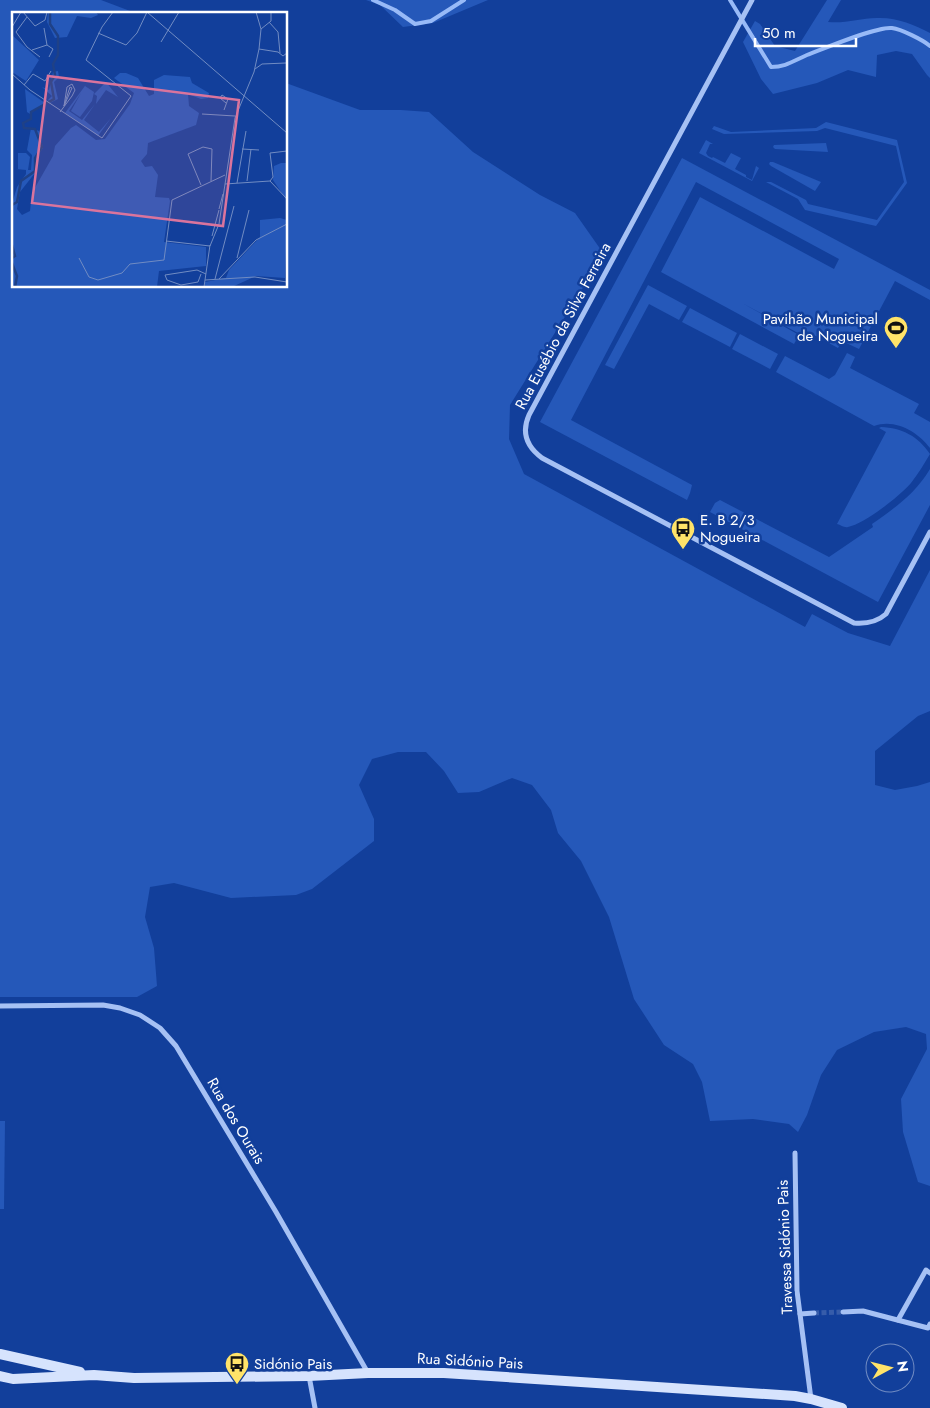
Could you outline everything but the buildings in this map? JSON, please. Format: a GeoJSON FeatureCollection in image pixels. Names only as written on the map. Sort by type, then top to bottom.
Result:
{"type":"FeatureCollection","features":[{"type":"Feature","properties":{"kind":"main road"},"geometry":{"type":"LineString","coordinates":[[0,1354],[94,1375]]}},
{"type":"Feature","properties":{"kind":"main road","name":"Rua Sidónio Pais"},"geometry":{"type":"LineString","coordinates":[[94,1375],[134,1378],[444,1373],[795,1396],[842,1408]]}},
{"type":"Feature","properties":{"kind":"main road"},"geometry":{"type":"LineString","coordinates":[[0,1376],[14,1379],[94,1375]]}},
{"type":"Feature","properties":{"kind":"street","name":"Rua Eusébio da Silva Ferreira"},"geometry":{"type":"LineString","coordinates":[[752,0],[529,415],[525,424],[527,440],[532,450],[542,458],[854,623],[875,621],[886,614],[930,532]]}},
{"type":"Feature","properties":{"kind":"street","name":"Rua dos Ourais"},"geometry":{"type":"LineString","coordinates":[[0,1006],[102,1005],[120,1008],[140,1015],[160,1028],[176,1046],[271,1203],[368,1373]]}},
{"type":"Feature","properties":{"kind":"street","name":"Travessa Sidónio Pais"},"geometry":{"type":"LineString","coordinates":[[794,1154],[797,1291],[811,1399]]}},
{"type":"Feature","properties":{"kind":"street"},"geometry":{"type":"LineString","coordinates":[[898,1320],[926,1270],[930,1273]]}},
{"type":"Feature","properties":{"kind":"street"},"geometry":{"type":"LineString","coordinates":[[843,1312],[863,1311],[928,1328],[930,1324]]}},
{"type":"Feature","properties":{"kind":"street"},"geometry":{"type":"LineString","coordinates":[[800,1314],[814,1313]]}},
{"type":"Feature","properties":{"kind":"street"},"geometry":{"type":"LineString","coordinates":[[309,1376],[315,1408]]}},
{"type":"Feature","properties":{"kind":"shaded area"},"geometry":{"type":"Polygon","coordinates":[[[0,0],[101,0],[133,12],[12,12],[12,288],[288,288],[288,84],[360,110],[429,112],[473,152],[540,195],[575,213],[601,250],[584,286],[510,405],[509,439],[524,474],[805,627],[812,614],[848,633],[890,646],[930,570],[930,711],[918,716],[875,751],[875,785],[895,790],[930,782],[930,1186],[918,1182],[903,1132],[901,1099],[927,1049],[926,1034],[906,1027],[874,1032],[837,1050],[821,1075],[807,1115],[798,1132],[789,1124],[753,1119],[710,1121],[702,1082],[693,1064],[664,1045],[634,999],[609,917],[581,861],[558,833],[551,810],[532,785],[512,778],[479,792],[458,793],[444,771],[426,752],[398,752],[372,759],[359,785],[374,819],[374,841],[312,889],[296,895],[231,898],[174,883],[150,887],[145,917],[154,948],[157,986],[137,997],[0,997],[0,0]]]}},
{"type":"Feature","properties":{"kind":"shaded area"},"geometry":{"type":"Polygon","coordinates":[[[366,0],[488,0],[433,23],[403,27],[380,5],[366,0]]]}},
{"type":"Feature","properties":{"kind":"shaded area"},"geometry":{"type":"Polygon","coordinates":[[[827,0],[841,0],[828,22],[887,18],[906,22],[930,33],[930,78],[912,54],[896,51],[877,55],[876,77],[848,70],[817,83],[773,94],[761,79],[743,42],[755,21],[760,24],[775,46],[795,51],[827,0]]]}},
{"type":"Feature","properties":{"kind":"shaded area"},"geometry":{"type":"Polygon","coordinates":[[[826,122],[897,140],[907,183],[876,226],[805,210],[798,199],[766,182],[771,182],[806,200],[808,204],[877,220],[904,182],[896,146],[825,128],[817,131],[724,134],[712,129],[714,126],[731,132],[816,128],[826,122]]]}},
{"type":"Feature","properties":{"kind":"shaded area"},"geometry":{"type":"Polygon","coordinates":[[[706,140],[713,144],[710,144],[706,153],[708,156],[725,163],[731,153],[741,158],[735,169],[746,175],[746,177],[752,180],[756,166],[759,168],[752,181],[699,153],[706,140]]]}},
{"type":"Feature","properties":{"kind":"shaded area"},"geometry":{"type":"Polygon","coordinates":[[[826,143],[828,152],[775,149],[773,147],[774,145],[826,143]]]}},
{"type":"Feature","properties":{"kind":"shaded area"},"geometry":{"type":"Polygon","coordinates":[[[682,158],[930,290],[930,300],[895,281],[859,349],[842,341],[838,348],[803,329],[800,334],[742,303],[799,335],[794,344],[661,272],[700,197],[834,269],[839,259],[696,182],[571,420],[692,485],[687,500],[540,422],[682,158]]]}},
{"type":"Feature","properties":{"kind":"shaded area"},"geometry":{"type":"Polygon","coordinates":[[[770,162],[821,182],[815,191],[771,166],[770,162]]]}},
{"type":"Feature","properties":{"kind":"shaded area"},"geometry":{"type":"Polygon","coordinates":[[[648,285],[687,306],[679,320],[649,304],[614,369],[605,365],[648,285]]]}},
{"type":"Feature","properties":{"kind":"shaded area"},"geometry":{"type":"Polygon","coordinates":[[[690,308],[737,333],[730,347],[682,322],[690,308]]]}},
{"type":"Feature","properties":{"kind":"shaded area"},"geometry":{"type":"Polygon","coordinates":[[[740,334],[778,354],[770,369],[732,349],[740,334]]]}},
{"type":"Feature","properties":{"kind":"shaded area"},"geometry":{"type":"Polygon","coordinates":[[[847,353],[855,357],[850,368],[919,404],[914,413],[930,422],[930,448],[913,432],[905,428],[890,424],[874,426],[776,372],[785,356],[829,379],[835,375],[847,353]]]}},
{"type":"Feature","properties":{"kind":"shaded area"},"geometry":{"type":"Polygon","coordinates":[[[879,428],[896,429],[909,434],[920,442],[930,454],[919,473],[899,495],[863,521],[844,527],[837,524],[886,432],[879,428]]]}},
{"type":"Feature","properties":{"kind":"shaded area"},"geometry":{"type":"Polygon","coordinates":[[[930,469],[930,505],[878,602],[710,512],[715,503],[720,500],[829,557],[873,527],[872,524],[897,506],[918,486],[930,469]]]}},
{"type":"Feature","properties":{"kind":"shaded area"},"geometry":{"type":"Polygon","coordinates":[[[0,1121],[5,1121],[4,1209],[0,1209],[0,1121]]]}},
{"type":"Feature","properties":{"kind":"waterway"},"geometry":{"type":"LineString","coordinates":[[373,0],[395,10],[415,24],[431,21],[464,0]]}},
{"type":"Feature","properties":{"kind":"waterway"},"geometry":{"type":"LineString","coordinates":[[730,0],[771,67],[785,65],[850,39],[885,28],[901,30],[930,46]]}},
{"type":"Feature","properties":{"kind":"tunnel"},"geometry":{"type":"LineString","coordinates":[[814,1313],[843,1312]]}},
{"type":"Feature","properties":{"kind":"place","name":"Pavihão Municipal de Nogueira"},"geometry":{"type":"Point","coordinates":[896,349]}},
{"type":"Feature","properties":{"kind":"place","name":"E. B 2/3 Nogueira"},"geometry":{"type":"Point","coordinates":[683,550]}},
{"type":"Feature","properties":{"kind":"place","name":"Sidónio Pais"},"geometry":{"type":"Point","coordinates":[237,1385]}}]}
